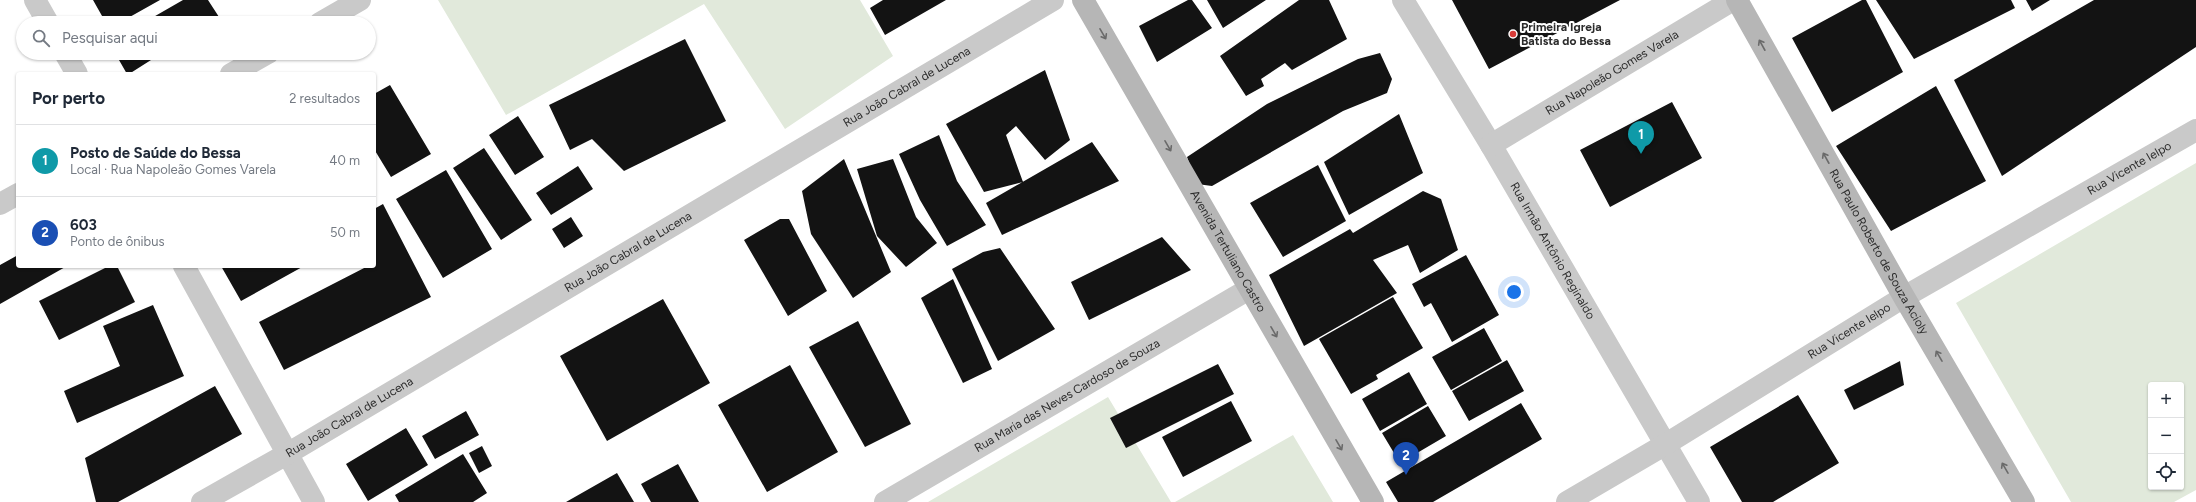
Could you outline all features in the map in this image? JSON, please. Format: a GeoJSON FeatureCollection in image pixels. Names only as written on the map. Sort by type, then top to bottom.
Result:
{"type":"FeatureCollection","features":[{"type":"Feature","properties":{"kind":"street"},"geometry":{"type":"LineString","coordinates":[[35,0],[44,16]]}},
{"type":"Feature","properties":{"kind":"street"},"geometry":{"type":"LineString","coordinates":[[332,16],[360,0]]}},
{"type":"Feature","properties":{"kind":"street","name":"Rua João Cabral de Lucena"},"geometry":{"type":"LineString","coordinates":[[202,502],[287,454],[1053,0]]}},
{"type":"Feature","properties":{"kind":"street","name":"Avenida Tertuliano Castro"},"geometry":{"type":"LineString","coordinates":[[1083,0],[1373,502]]}},
{"type":"Feature","properties":{"kind":"street","name":"Rua Irmão Antônio Reginaldo"},"geometry":{"type":"LineString","coordinates":[[1403,0],[1491,145],[1699,502]]}},
{"type":"Feature","properties":{"kind":"street","name":"Rua Napoleão Gomes Varela"},"geometry":{"type":"LineString","coordinates":[[1491,145],[1733,0]]}},
{"type":"Feature","properties":{"kind":"street","name":"Rua Paulo Roberto de Souza Acioly"},"geometry":{"type":"LineString","coordinates":[[1737,0],[1904,297],[2024,502]]}},
{"type":"Feature","properties":{"kind":"street"},"geometry":{"type":"LineString","coordinates":[[69,60],[76,72]]}},
{"type":"Feature","properties":{"kind":"street"},"geometry":{"type":"LineString","coordinates":[[235,72],[256,60]]}},
{"type":"Feature","properties":{"kind":"street","name":"Rua Vicente Ielpo"},"geometry":{"type":"LineString","coordinates":[[1567,502],[1666,444],[1904,297],[2196,130]]}},
{"type":"Feature","properties":{"kind":"street"},"geometry":{"type":"LineString","coordinates":[[0,204],[16,195]]}},
{"type":"Feature","properties":{"kind":"street"},"geometry":{"type":"LineString","coordinates":[[185,268],[314,502]]}},
{"type":"Feature","properties":{"kind":"street","name":"Rua Maria das Neves Cardoso de Souza"},"geometry":{"type":"LineString","coordinates":[[885,502],[1250,289]]}},
{"type":"Feature","properties":{"kind":"shaded area"},"geometry":{"type":"Polygon","coordinates":[[[438,0],[860,0],[893,56],[785,129],[704,4],[506,115],[438,0]]]}},
{"type":"Feature","properties":{"kind":"shaded area"},"geometry":{"type":"Polygon","coordinates":[[[2196,163],[2196,490],[2174,502],[2071,502],[1956,303],[2196,163]]]}},
{"type":"Feature","properties":{"kind":"shaded area"},"geometry":{"type":"Polygon","coordinates":[[[1108,397],[1171,502],[928,502],[1108,397]]]}},
{"type":"Feature","properties":{"kind":"shaded area"},"geometry":{"type":"Polygon","coordinates":[[[1293,435],[1333,502],[1175,502],[1293,435]]]}},
{"type":"Feature","properties":{"kind":"building"},"geometry":{"type":"Polygon","coordinates":[[[93,0],[160,0],[131,16],[102,16],[93,0]]]}},
{"type":"Feature","properties":{"kind":"building"},"geometry":{"type":"Polygon","coordinates":[[[183,0],[208,0],[218,16],[155,16],[183,0]]]}},
{"type":"Feature","properties":{"kind":"building"},"geometry":{"type":"Polygon","coordinates":[[[883,0],[946,0],[885,35],[870,8],[883,0]]]}},
{"type":"Feature","properties":{"kind":"building"},"geometry":{"type":"Polygon","coordinates":[[[1188,0],[1192,0],[1212,28],[1157,62],[1139,26],[1188,0]]]}},
{"type":"Feature","properties":{"kind":"building"},"geometry":{"type":"Polygon","coordinates":[[[1207,0],[1266,0],[1223,28],[1207,0]]]}},
{"type":"Feature","properties":{"kind":"building"},"geometry":{"type":"Polygon","coordinates":[[[1299,0],[1329,0],[1347,39],[1292,70],[1285,63],[1261,79],[1264,86],[1246,96],[1220,56],[1299,0]]]}},
{"type":"Feature","properties":{"kind":"building","name":"Primeira Igreja Batista do Bessa"},"geometry":{"type":"Polygon","coordinates":[[[1452,0],[1620,0],[1489,69],[1452,0]]]}},
{"type":"Feature","properties":{"kind":"building"},"geometry":{"type":"Polygon","coordinates":[[[1862,0],[1866,0],[1903,72],[1832,112],[1792,38],[1862,0]]]}},
{"type":"Feature","properties":{"kind":"building"},"geometry":{"type":"Polygon","coordinates":[[[1876,0],[2011,0],[2015,8],[1914,59],[1876,0]]]}},
{"type":"Feature","properties":{"kind":"building"},"geometry":{"type":"Polygon","coordinates":[[[2026,0],[2050,0],[2032,11],[2026,0]]]}},
{"type":"Feature","properties":{"kind":"building"},"geometry":{"type":"Polygon","coordinates":[[[2094,0],[2196,0],[2196,47],[2002,176],[1954,80],[2094,0]]]}},
{"type":"Feature","properties":{"kind":"building"},"geometry":{"type":"Polygon","coordinates":[[[685,39],[726,121],[624,171],[592,139],[570,150],[549,105],[685,39]]]}},
{"type":"Feature","properties":{"kind":"building"},"geometry":{"type":"Polygon","coordinates":[[[1380,53],[1392,79],[1387,93],[1343,111],[1212,186],[1197,184],[1187,157],[1267,104],[1358,59],[1380,53]]]}},
{"type":"Feature","properties":{"kind":"building"},"geometry":{"type":"Polygon","coordinates":[[[119,60],[151,60],[132,72],[126,72],[119,60]]]}},
{"type":"Feature","properties":{"kind":"building"},"geometry":{"type":"Polygon","coordinates":[[[1045,70],[1070,140],[1045,160],[1016,126],[1006,135],[1023,182],[984,192],[946,124],[1045,70]]]}},
{"type":"Feature","properties":{"kind":"building"},"geometry":{"type":"Polygon","coordinates":[[[390,85],[431,154],[391,177],[376,152],[376,93],[390,85]]]}},
{"type":"Feature","properties":{"kind":"building"},"geometry":{"type":"Polygon","coordinates":[[[1936,86],[1986,181],[1891,231],[1836,146],[1936,86]]]}},
{"type":"Feature","properties":{"kind":"building"},"geometry":{"type":"Polygon","coordinates":[[[1672,102],[1702,158],[1610,207],[1580,150],[1672,102]]]}},
{"type":"Feature","properties":{"kind":"building"},"geometry":{"type":"Polygon","coordinates":[[[1399,114],[1423,173],[1349,215],[1324,162],[1399,114]]]}},
{"type":"Feature","properties":{"kind":"building"},"geometry":{"type":"Polygon","coordinates":[[[518,116],[544,157],[515,175],[489,135],[518,116]]]}},
{"type":"Feature","properties":{"kind":"building"},"geometry":{"type":"Polygon","coordinates":[[[939,135],[957,181],[986,225],[947,246],[920,200],[899,154],[939,135]]]}},
{"type":"Feature","properties":{"kind":"building"},"geometry":{"type":"Polygon","coordinates":[[[1092,142],[1119,181],[1002,235],[986,203],[1092,142]]]}},
{"type":"Feature","properties":{"kind":"building"},"geometry":{"type":"Polygon","coordinates":[[[484,148],[532,220],[501,240],[453,168],[484,148]]]}},
{"type":"Feature","properties":{"kind":"building"},"geometry":{"type":"Polygon","coordinates":[[[844,159],[891,272],[853,298],[811,234],[802,191],[844,159]]]}},
{"type":"Feature","properties":{"kind":"building"},"geometry":{"type":"Polygon","coordinates":[[[893,159],[916,217],[937,243],[906,267],[877,236],[857,169],[893,159]]]}},
{"type":"Feature","properties":{"kind":"building"},"geometry":{"type":"Polygon","coordinates":[[[1318,165],[1346,221],[1283,257],[1250,203],[1318,165]]]}},
{"type":"Feature","properties":{"kind":"building"},"geometry":{"type":"Polygon","coordinates":[[[578,166],[593,189],[551,215],[536,193],[578,166]]]}},
{"type":"Feature","properties":{"kind":"building"},"geometry":{"type":"Polygon","coordinates":[[[446,170],[492,249],[443,278],[396,199],[446,170]]]}},
{"type":"Feature","properties":{"kind":"building"},"geometry":{"type":"Polygon","coordinates":[[[1423,191],[1441,199],[1458,250],[1420,273],[1408,245],[1373,260],[1397,293],[1304,346],[1269,275],[1350,229],[1353,233],[1423,191]]]}},
{"type":"Feature","properties":{"kind":"building"},"geometry":{"type":"Polygon","coordinates":[[[383,204],[431,297],[284,370],[259,322],[364,268],[376,268],[376,208],[383,204]]]}},
{"type":"Feature","properties":{"kind":"building"},"geometry":{"type":"Polygon","coordinates":[[[571,217],[583,236],[564,248],[552,229],[571,217]]]}},
{"type":"Feature","properties":{"kind":"building"},"geometry":{"type":"Polygon","coordinates":[[[780,219],[789,219],[827,291],[788,316],[744,240],[780,219]]]}},
{"type":"Feature","properties":{"kind":"building"},"geometry":{"type":"Polygon","coordinates":[[[1162,237],[1191,270],[1089,320],[1071,282],[1162,237]]]}},
{"type":"Feature","properties":{"kind":"building"},"geometry":{"type":"Polygon","coordinates":[[[1000,248],[1055,329],[998,361],[952,269],[983,252],[1000,248]]]}},
{"type":"Feature","properties":{"kind":"building"},"geometry":{"type":"Polygon","coordinates":[[[1466,255],[1499,315],[1452,342],[1431,303],[1424,307],[1412,284],[1466,255]]]}},
{"type":"Feature","properties":{"kind":"building"},"geometry":{"type":"Polygon","coordinates":[[[16,256],[16,268],[63,268],[0,304],[0,265],[16,256]]]}},
{"type":"Feature","properties":{"kind":"building"},"geometry":{"type":"Polygon","coordinates":[[[105,268],[118,268],[135,302],[59,340],[39,301],[105,268]]]}},
{"type":"Feature","properties":{"kind":"building"},"geometry":{"type":"Polygon","coordinates":[[[222,268],[300,268],[241,301],[222,268]]]}},
{"type":"Feature","properties":{"kind":"building"},"geometry":{"type":"Polygon","coordinates":[[[953,279],[992,369],[963,383],[921,298],[953,279]]]}},
{"type":"Feature","properties":{"kind":"building"},"geometry":{"type":"Polygon","coordinates":[[[1393,297],[1423,348],[1376,375],[1378,379],[1351,394],[1319,339],[1393,297]]]}},
{"type":"Feature","properties":{"kind":"building"},"geometry":{"type":"Polygon","coordinates":[[[663,299],[710,383],[607,441],[560,356],[663,299]]]}},
{"type":"Feature","properties":{"kind":"building"},"geometry":{"type":"Polygon","coordinates":[[[153,305],[184,376],[77,423],[64,391],[120,366],[103,326],[153,305]]]}},
{"type":"Feature","properties":{"kind":"building"},"geometry":{"type":"Polygon","coordinates":[[[858,321],[911,424],[865,447],[809,347],[858,321]]]}},
{"type":"Feature","properties":{"kind":"building"},"geometry":{"type":"Polygon","coordinates":[[[1484,328],[1502,361],[1451,390],[1432,357],[1484,328]]]}},
{"type":"Feature","properties":{"kind":"building"},"geometry":{"type":"Polygon","coordinates":[[[1507,360],[1524,391],[1469,421],[1452,391],[1507,360]]]}},
{"type":"Feature","properties":{"kind":"building"},"geometry":{"type":"Polygon","coordinates":[[[1900,361],[1904,385],[1854,410],[1844,390],[1900,361]]]}},
{"type":"Feature","properties":{"kind":"building"},"geometry":{"type":"Polygon","coordinates":[[[1218,364],[1234,394],[1126,448],[1110,418],[1218,364]]]}},
{"type":"Feature","properties":{"kind":"building"},"geometry":{"type":"Polygon","coordinates":[[[790,365],[838,452],[767,492],[718,405],[790,365]]]}},
{"type":"Feature","properties":{"kind":"building"},"geometry":{"type":"Polygon","coordinates":[[[1409,372],[1427,404],[1380,431],[1362,399],[1409,372]]]}},
{"type":"Feature","properties":{"kind":"building"},"geometry":{"type":"Polygon","coordinates":[[[215,386],[242,434],[118,502],[96,502],[85,458],[215,386]]]}},
{"type":"Feature","properties":{"kind":"building"},"geometry":{"type":"Polygon","coordinates":[[[1798,395],[1839,463],[1773,502],[1742,502],[1710,447],[1798,395]]]}},
{"type":"Feature","properties":{"kind":"building"},"geometry":{"type":"Polygon","coordinates":[[[1231,401],[1252,441],[1183,477],[1162,437],[1231,401]]]}},
{"type":"Feature","properties":{"kind":"building"},"geometry":{"type":"Polygon","coordinates":[[[1521,403],[1542,439],[1433,502],[1398,502],[1386,482],[1521,403]]]}},
{"type":"Feature","properties":{"kind":"building"},"geometry":{"type":"Polygon","coordinates":[[[1428,406],[1446,436],[1400,463],[1382,433],[1428,406]]]}},
{"type":"Feature","properties":{"kind":"building"},"geometry":{"type":"Polygon","coordinates":[[[466,411],[479,435],[435,459],[422,436],[466,411]]]}},
{"type":"Feature","properties":{"kind":"building"},"geometry":{"type":"Polygon","coordinates":[[[406,428],[428,465],[368,501],[346,464],[406,428]]]}},
{"type":"Feature","properties":{"kind":"building"},"geometry":{"type":"Polygon","coordinates":[[[482,446],[492,466],[479,473],[469,453],[482,446]]]}},
{"type":"Feature","properties":{"kind":"building"},"geometry":{"type":"Polygon","coordinates":[[[463,454],[487,493],[473,502],[399,502],[395,495],[463,454]]]}},
{"type":"Feature","properties":{"kind":"building"},"geometry":{"type":"Polygon","coordinates":[[[678,464],[699,502],[651,502],[641,484],[678,464]]]}},
{"type":"Feature","properties":{"kind":"building"},"geometry":{"type":"Polygon","coordinates":[[[617,473],[634,502],[566,502],[617,473]]]}},
{"type":"Feature","properties":{"kind":"place","name":"Primeira Igreja Batista do Bessa"},"geometry":{"type":"Point","coordinates":[1513,34]}},
{"type":"Feature","properties":{"kind":"place","name":"Posto de Saúde do Bessa"},"geometry":{"type":"Point","coordinates":[1641,154]}},
{"type":"Feature","properties":{"kind":"place","name":"603"},"geometry":{"type":"Point","coordinates":[1406,475]}}]}
